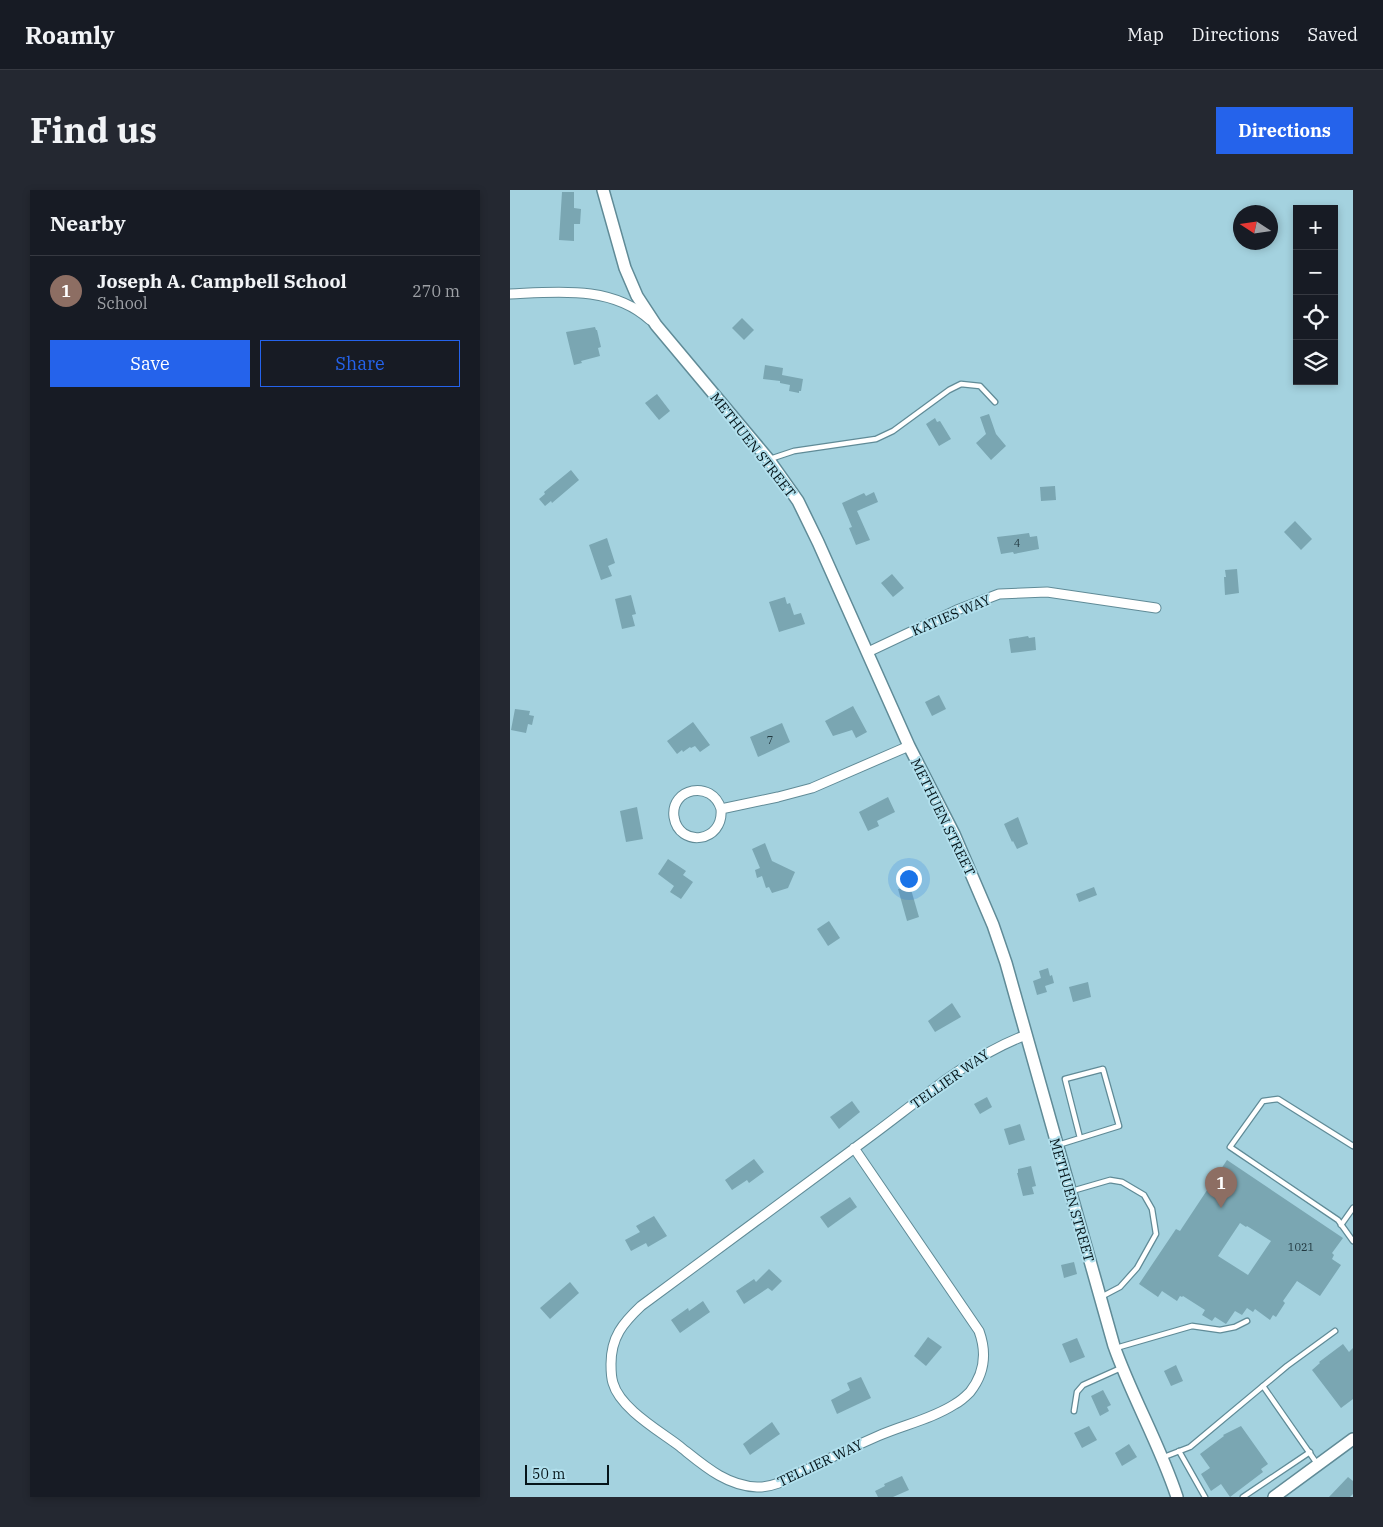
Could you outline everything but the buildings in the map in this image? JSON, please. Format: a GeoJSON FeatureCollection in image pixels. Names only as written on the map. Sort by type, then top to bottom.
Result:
{"type":"FeatureCollection","features":[{"type":"Feature","properties":{"kind":"street","name":"METHUEN STREET"},"geometry":{"type":"LineString","coordinates":[[603,190],[631,286],[659,328],[769,460],[798,501],[909,746],[954,834],[993,925],[1115,1348],[1177,1497]]}},
{"type":"Feature","properties":{"kind":"street"},"geometry":{"type":"LineString","coordinates":[[510,294],[567,292],[602,296],[632,307],[645,315],[659,328]]}},
{"type":"Feature","properties":{"kind":"street","name":"KATIES WAY"},"geometry":{"type":"LineString","coordinates":[[868,652],[957,610],[1000,594],[1047,592],[1156,608]]}},
{"type":"Feature","properties":{"kind":"street"},"geometry":{"type":"LineString","coordinates":[[721,809],[812,788],[909,746]]}},
{"type":"Feature","properties":{"kind":"street"},"geometry":{"type":"LineString","coordinates":[[696,790],[710,793],[717,800],[721,809],[721,819],[717,828],[709,835],[700,838],[690,836],[681,831],[674,817],[679,799],[687,793],[696,790]]}},
{"type":"Feature","properties":{"kind":"street","name":"TELLIER WAY"},"geometry":{"type":"LineString","coordinates":[[854,1148],[979,1332],[985,1352],[984,1363],[976,1383],[969,1393],[957,1403],[941,1412],[880,1435],[770,1486],[749,1487],[735,1483],[711,1470],[626,1404],[613,1384],[611,1354],[615,1338],[625,1321],[641,1306],[854,1148],[981,1055],[1026,1035]]}},
{"type":"Feature","properties":{"kind":"street"},"geometry":{"type":"LineString","coordinates":[[1274,1497],[1353,1439]]}},
{"type":"Feature","properties":{"kind":"lane"},"geometry":{"type":"LineString","coordinates":[[769,460],[794,450],[876,439],[893,431],[949,390],[961,384],[980,386],[995,402]]}},
{"type":"Feature","properties":{"kind":"lane"},"geometry":{"type":"LineString","coordinates":[[1057,1145],[1080,1138],[1119,1126],[1103,1069],[1065,1079],[1080,1138]]}},
{"type":"Feature","properties":{"kind":"lane"},"geometry":{"type":"LineString","coordinates":[[1353,1146],[1278,1099],[1263,1101],[1230,1147],[1338,1220],[1353,1241]]}},
{"type":"Feature","properties":{"kind":"lane"},"geometry":{"type":"LineString","coordinates":[[1070,1192],[1110,1180],[1122,1182],[1144,1195],[1152,1209],[1156,1234],[1137,1268],[1120,1287],[1100,1298]]}},
{"type":"Feature","properties":{"kind":"lane"},"geometry":{"type":"LineString","coordinates":[[1341,1225],[1353,1208]]}},
{"type":"Feature","properties":{"kind":"lane"},"geometry":{"type":"LineString","coordinates":[[1115,1348],[1192,1326],[1220,1330],[1235,1327],[1247,1321]]}},
{"type":"Feature","properties":{"kind":"lane"},"geometry":{"type":"LineString","coordinates":[[1162,1458],[1190,1447],[1287,1366],[1335,1331]]}},
{"type":"Feature","properties":{"kind":"lane"},"geometry":{"type":"LineString","coordinates":[[1074,1412],[1077,1392],[1083,1385],[1122,1368]]}},
{"type":"Feature","properties":{"kind":"lane"},"geometry":{"type":"LineString","coordinates":[[1263,1386],[1318,1465]]}},
{"type":"Feature","properties":{"kind":"lane"},"geometry":{"type":"LineString","coordinates":[[1179,1451],[1205,1497]]}},
{"type":"Feature","properties":{"kind":"lane"},"geometry":{"type":"LineString","coordinates":[[1243,1497],[1310,1452]]}},
{"type":"Feature","properties":{"kind":"place","name":"Joseph A. Campbell School"},"geometry":{"type":"Point","coordinates":[1221,1208]}}]}
